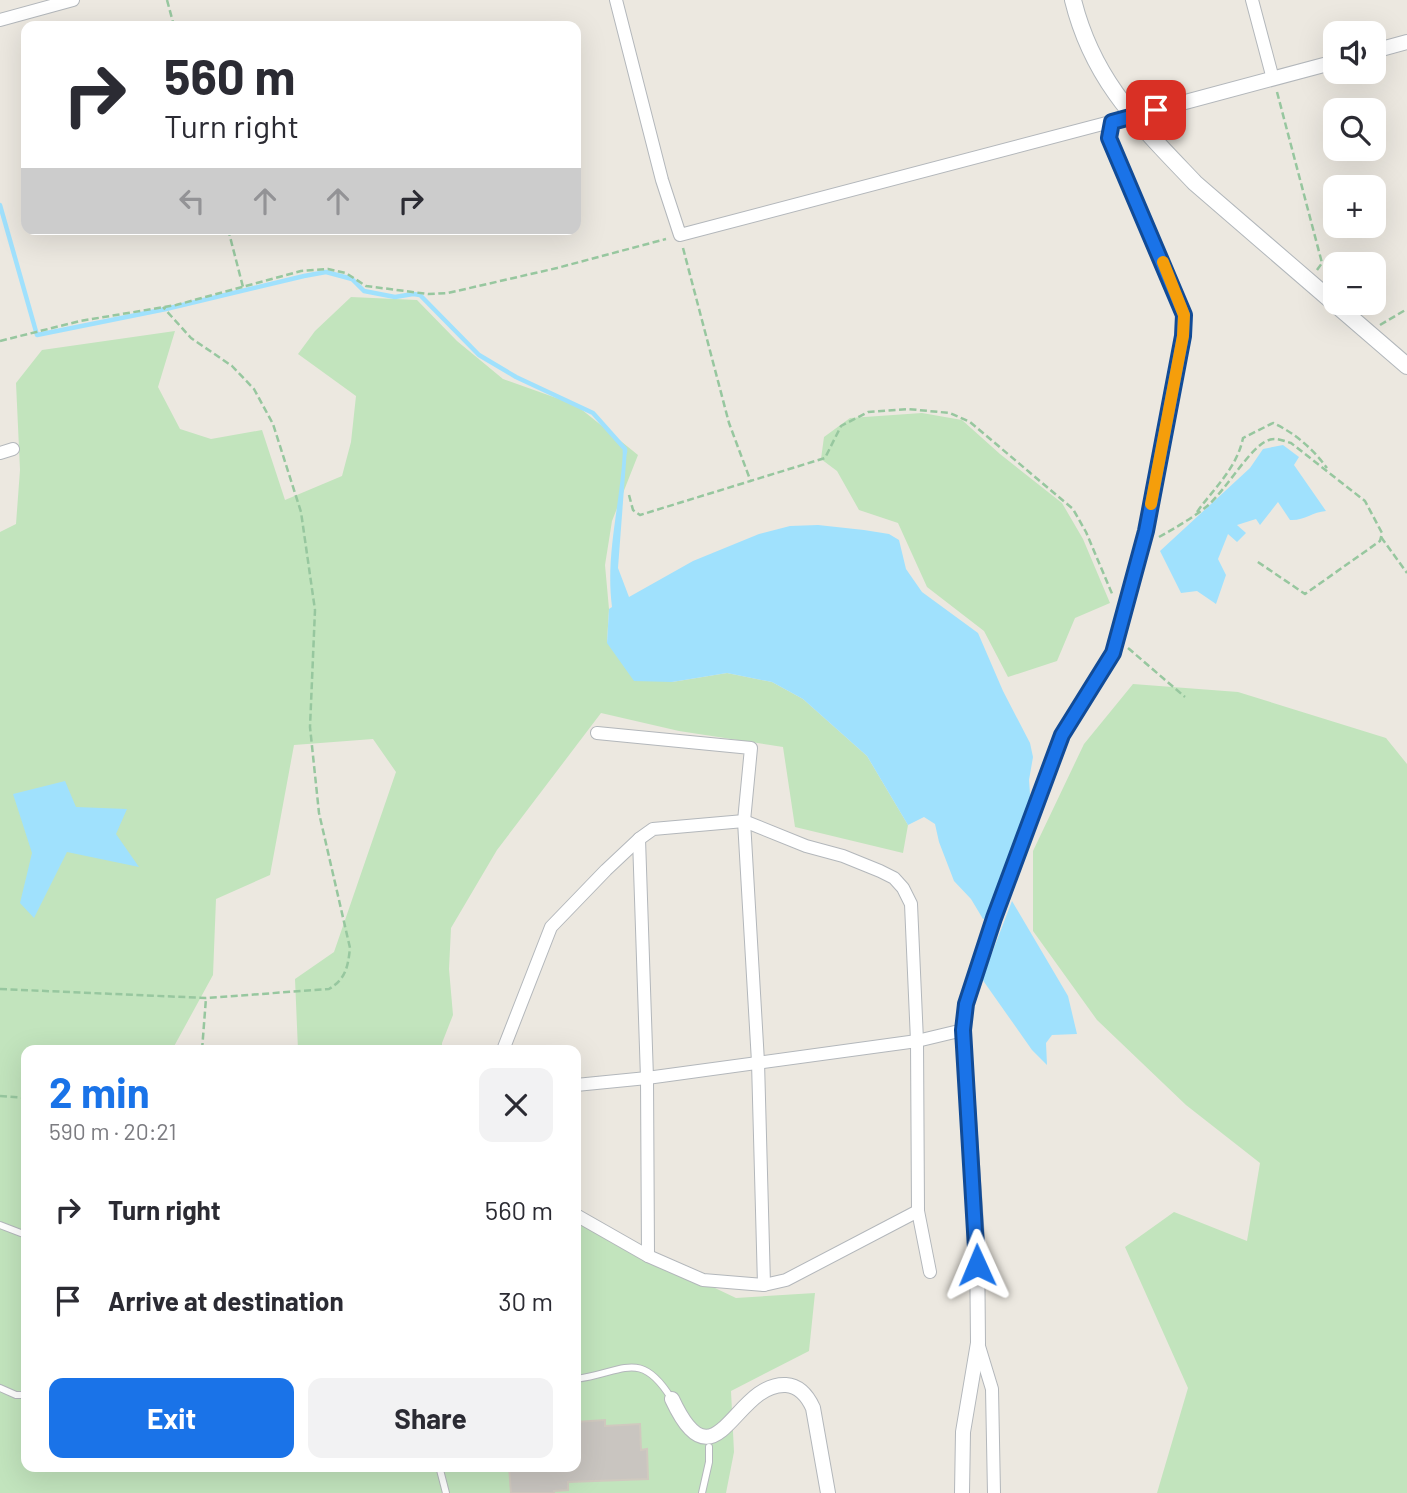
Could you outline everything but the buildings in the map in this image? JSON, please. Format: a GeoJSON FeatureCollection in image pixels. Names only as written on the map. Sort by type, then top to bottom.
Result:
{"type":"FeatureCollection","features":[{"type":"Feature","properties":{"kind":"main road"},"geometry":{"type":"LineString","coordinates":[[1073,0],[1098,69],[1133,116],[1195,183],[1407,366]]}},
{"type":"Feature","properties":{"kind":"street"},"geometry":{"type":"LineString","coordinates":[[0,20],[73,0]]}},
{"type":"Feature","properties":{"kind":"street"},"geometry":{"type":"LineString","coordinates":[[617,0],[662,180],[680,235],[1323,65]]}},
{"type":"Feature","properties":{"kind":"street"},"geometry":{"type":"LineString","coordinates":[[1252,0],[1273,79]]}},
{"type":"Feature","properties":{"kind":"street"},"geometry":{"type":"LineString","coordinates":[[1386,48],[1407,42]]}},
{"type":"Feature","properties":{"kind":"street"},"geometry":{"type":"LineString","coordinates":[[962,1493],[963,1432],[978,1343],[977,1239],[963,1030],[966,1004],[994,918],[1062,735],[1113,653],[1141,548],[1183,336],[1184,315],[1109,138],[1112,122]]}},
{"type":"Feature","properties":{"kind":"street"},"geometry":{"type":"LineString","coordinates":[[597,733],[751,748],[744,821],[758,1062],[764,1285]]}},
{"type":"Feature","properties":{"kind":"street"},"geometry":{"type":"LineString","coordinates":[[504,1045],[551,927],[639,839],[653,829],[744,821],[806,846],[844,856],[894,878],[911,904],[917,1041],[918,1211],[930,1272]]}},
{"type":"Feature","properties":{"kind":"street"},"geometry":{"type":"LineString","coordinates":[[639,839],[648,1078],[648,1256]]}},
{"type":"Feature","properties":{"kind":"street"},"geometry":{"type":"LineString","coordinates":[[581,1085],[648,1078],[917,1041],[963,1030]]}},
{"type":"Feature","properties":{"kind":"street"},"geometry":{"type":"LineString","coordinates":[[581,1218],[648,1256],[703,1280],[764,1285],[786,1280],[918,1211]]}},
{"type":"Feature","properties":{"kind":"street"},"geometry":{"type":"LineString","coordinates":[[978,1343],[992,1389],[994,1493]]}},
{"type":"Feature","properties":{"kind":"street"},"geometry":{"type":"LineString","coordinates":[[672,1399],[685,1432],[699,1445],[709,1447],[727,1436],[748,1407],[767,1389],[786,1385],[796,1388],[810,1400],[813,1408],[828,1493]]}},
{"type":"Feature","properties":{"kind":"lane"},"geometry":{"type":"LineString","coordinates":[[0,1225],[21,1233]]}},
{"type":"Feature","properties":{"kind":"lane"},"geometry":{"type":"LineString","coordinates":[[581,1378],[630,1367],[647,1370],[661,1382],[672,1399]]}},
{"type":"Feature","properties":{"kind":"lane"},"geometry":{"type":"LineString","coordinates":[[0,1388],[21,1395]]}},
{"type":"Feature","properties":{"kind":"lane"},"geometry":{"type":"LineString","coordinates":[[702,1493],[709,1462],[709,1447]]}},
{"type":"Feature","properties":{"kind":"lane"},"geometry":{"type":"LineString","coordinates":[[441,1472],[446,1493]]}},
{"type":"Feature","properties":{"kind":"path"},"geometry":{"type":"LineString","coordinates":[[167,0],[173,21]]}},
{"type":"Feature","properties":{"kind":"path"},"geometry":{"type":"LineString","coordinates":[[1273,79],[1322,263],[1309,282]]}},
{"type":"Feature","properties":{"kind":"path"},"geometry":{"type":"LineString","coordinates":[[230,235],[243,287]]}},
{"type":"Feature","properties":{"kind":"path"},"geometry":{"type":"LineString","coordinates":[[0,341],[80,321],[163,307],[301,271],[328,270],[345,273],[366,286],[428,295],[448,293],[556,268],[680,235],[729,423],[751,482]]}},
{"type":"Feature","properties":{"kind":"path"},"geometry":{"type":"LineString","coordinates":[[0,989],[206,998],[329,989],[336,985],[348,969],[350,948],[319,813],[310,727],[315,610],[302,512],[273,424],[254,389],[232,366],[212,355],[191,338],[163,307]]}},
{"type":"Feature","properties":{"kind":"path"},"geometry":{"type":"LineString","coordinates":[[1368,333],[1407,309]]}},
{"type":"Feature","properties":{"kind":"path"},"geometry":{"type":"LineString","coordinates":[[629,495],[633,510],[640,515],[825,458],[841,426],[868,412],[908,409],[950,413],[970,422],[1073,509],[1086,532],[1113,596],[1125,608]]}},
{"type":"Feature","properties":{"kind":"path"},"geometry":{"type":"LineString","coordinates":[[1196,514],[1231,468],[1240,450],[1242,438],[1273,423],[1304,443],[1331,474]]}},
{"type":"Feature","properties":{"kind":"path"},"geometry":{"type":"LineString","coordinates":[[1141,548],[1196,514],[1226,487],[1252,450],[1269,440],[1278,439],[1291,443],[1365,501],[1382,533],[1380,541],[1305,594],[1255,560]]}},
{"type":"Feature","properties":{"kind":"path"},"geometry":{"type":"LineString","coordinates":[[1381,537],[1407,573]]}},
{"type":"Feature","properties":{"kind":"path"},"geometry":{"type":"LineString","coordinates":[[1117,639],[1185,696]]}},
{"type":"Feature","properties":{"kind":"path"},"geometry":{"type":"LineString","coordinates":[[202,1045],[206,998]]}},
{"type":"Feature","properties":{"kind":"path"},"geometry":{"type":"LineString","coordinates":[[0,1096],[21,1098]]}},
{"type":"Feature","properties":{"kind":"green space"},"geometry":{"type":"Polygon","coordinates":[[[351,297],[417,300],[457,341],[503,379],[576,405],[638,455],[612,521],[605,565],[609,609],[607,642],[672,682],[727,673],[772,682],[803,699],[867,756],[908,825],[903,853],[795,827],[783,747],[679,731],[601,713],[497,850],[451,928],[449,969],[453,1015],[442,1045],[298,1045],[295,979],[334,952],[396,772],[373,739],[294,745],[270,875],[216,899],[213,975],[175,1045],[21,1045],[21,1472],[581,1472],[581,1224],[736,1298],[815,1293],[809,1351],[731,1391],[734,1452],[726,1493],[0,1493],[0,532],[16,524],[20,470],[16,383],[42,350],[175,331],[158,387],[180,429],[211,439],[262,430],[285,500],[342,476],[351,442],[356,396],[298,354],[315,331],[351,297]]]}},
{"type":"Feature","properties":{"kind":"green space"},"geometry":{"type":"Polygon","coordinates":[[[922,413],[962,420],[1062,503],[1083,539],[1110,603],[1075,618],[1057,661],[1008,677],[984,631],[927,587],[898,523],[859,510],[837,471],[821,459],[824,437],[850,418],[922,413]]]}},
{"type":"Feature","properties":{"kind":"green space"},"geometry":{"type":"Polygon","coordinates":[[[1133,684],[1238,692],[1386,738],[1407,764],[1407,1493],[1157,1493],[1188,1388],[1125,1247],[1174,1212],[1247,1241],[1260,1163],[1186,1105],[1097,1020],[1033,931],[1033,851],[1084,744],[1133,684]]]}},
{"type":"Feature","properties":{"kind":"water"},"geometry":{"type":"Polygon","coordinates":[[[1283,445],[1299,457],[1294,465],[1326,511],[1290,520],[1278,502],[1260,525],[1256,519],[1237,525],[1246,533],[1237,542],[1228,534],[1218,559],[1226,575],[1216,604],[1197,591],[1181,593],[1160,551],[1250,468],[1263,449],[1283,445]]]}},
{"type":"Feature","properties":{"kind":"water"},"geometry":{"type":"Polygon","coordinates":[[[623,449],[627,449],[618,568],[629,597],[693,561],[759,534],[790,526],[818,525],[889,534],[899,540],[906,569],[922,592],[978,633],[1003,691],[1030,743],[1033,757],[1029,780],[1031,808],[991,916],[983,919],[971,899],[954,881],[935,824],[924,817],[908,825],[867,756],[803,699],[772,682],[727,673],[672,682],[634,681],[607,643],[609,609],[612,607],[610,567],[623,449]]]}},
{"type":"Feature","properties":{"kind":"water"},"geometry":{"type":"Polygon","coordinates":[[[65,781],[76,807],[127,809],[116,834],[139,867],[67,852],[34,918],[20,903],[32,853],[13,794],[65,781]]]}},
{"type":"Feature","properties":{"kind":"water"},"geometry":{"type":"Polygon","coordinates":[[[1012,901],[1068,996],[1077,1034],[1052,1035],[1046,1043],[1047,1065],[1032,1050],[982,979],[1012,901]]]}},
{"type":"Feature","properties":{"kind":"waterway"},"geometry":{"type":"LineString","coordinates":[[0,205],[37,335],[326,272],[352,279],[364,291],[395,297],[420,295],[479,355],[516,377],[593,413],[625,452]]}},
{"type":"Feature","properties":{"kind":"slow traffic"},"geometry":{"type":"LineString","coordinates":[[1151,504],[1183,336],[1184,315],[1163,262]]}},
{"type":"Feature","properties":{"kind":"route"},"geometry":{"type":"LineString","coordinates":[[977,1265],[963,1030],[966,1004],[994,918],[1062,735],[1113,653],[1146,531],[1183,336],[1184,315],[1109,138],[1112,122],[1156,110]]}}]}
